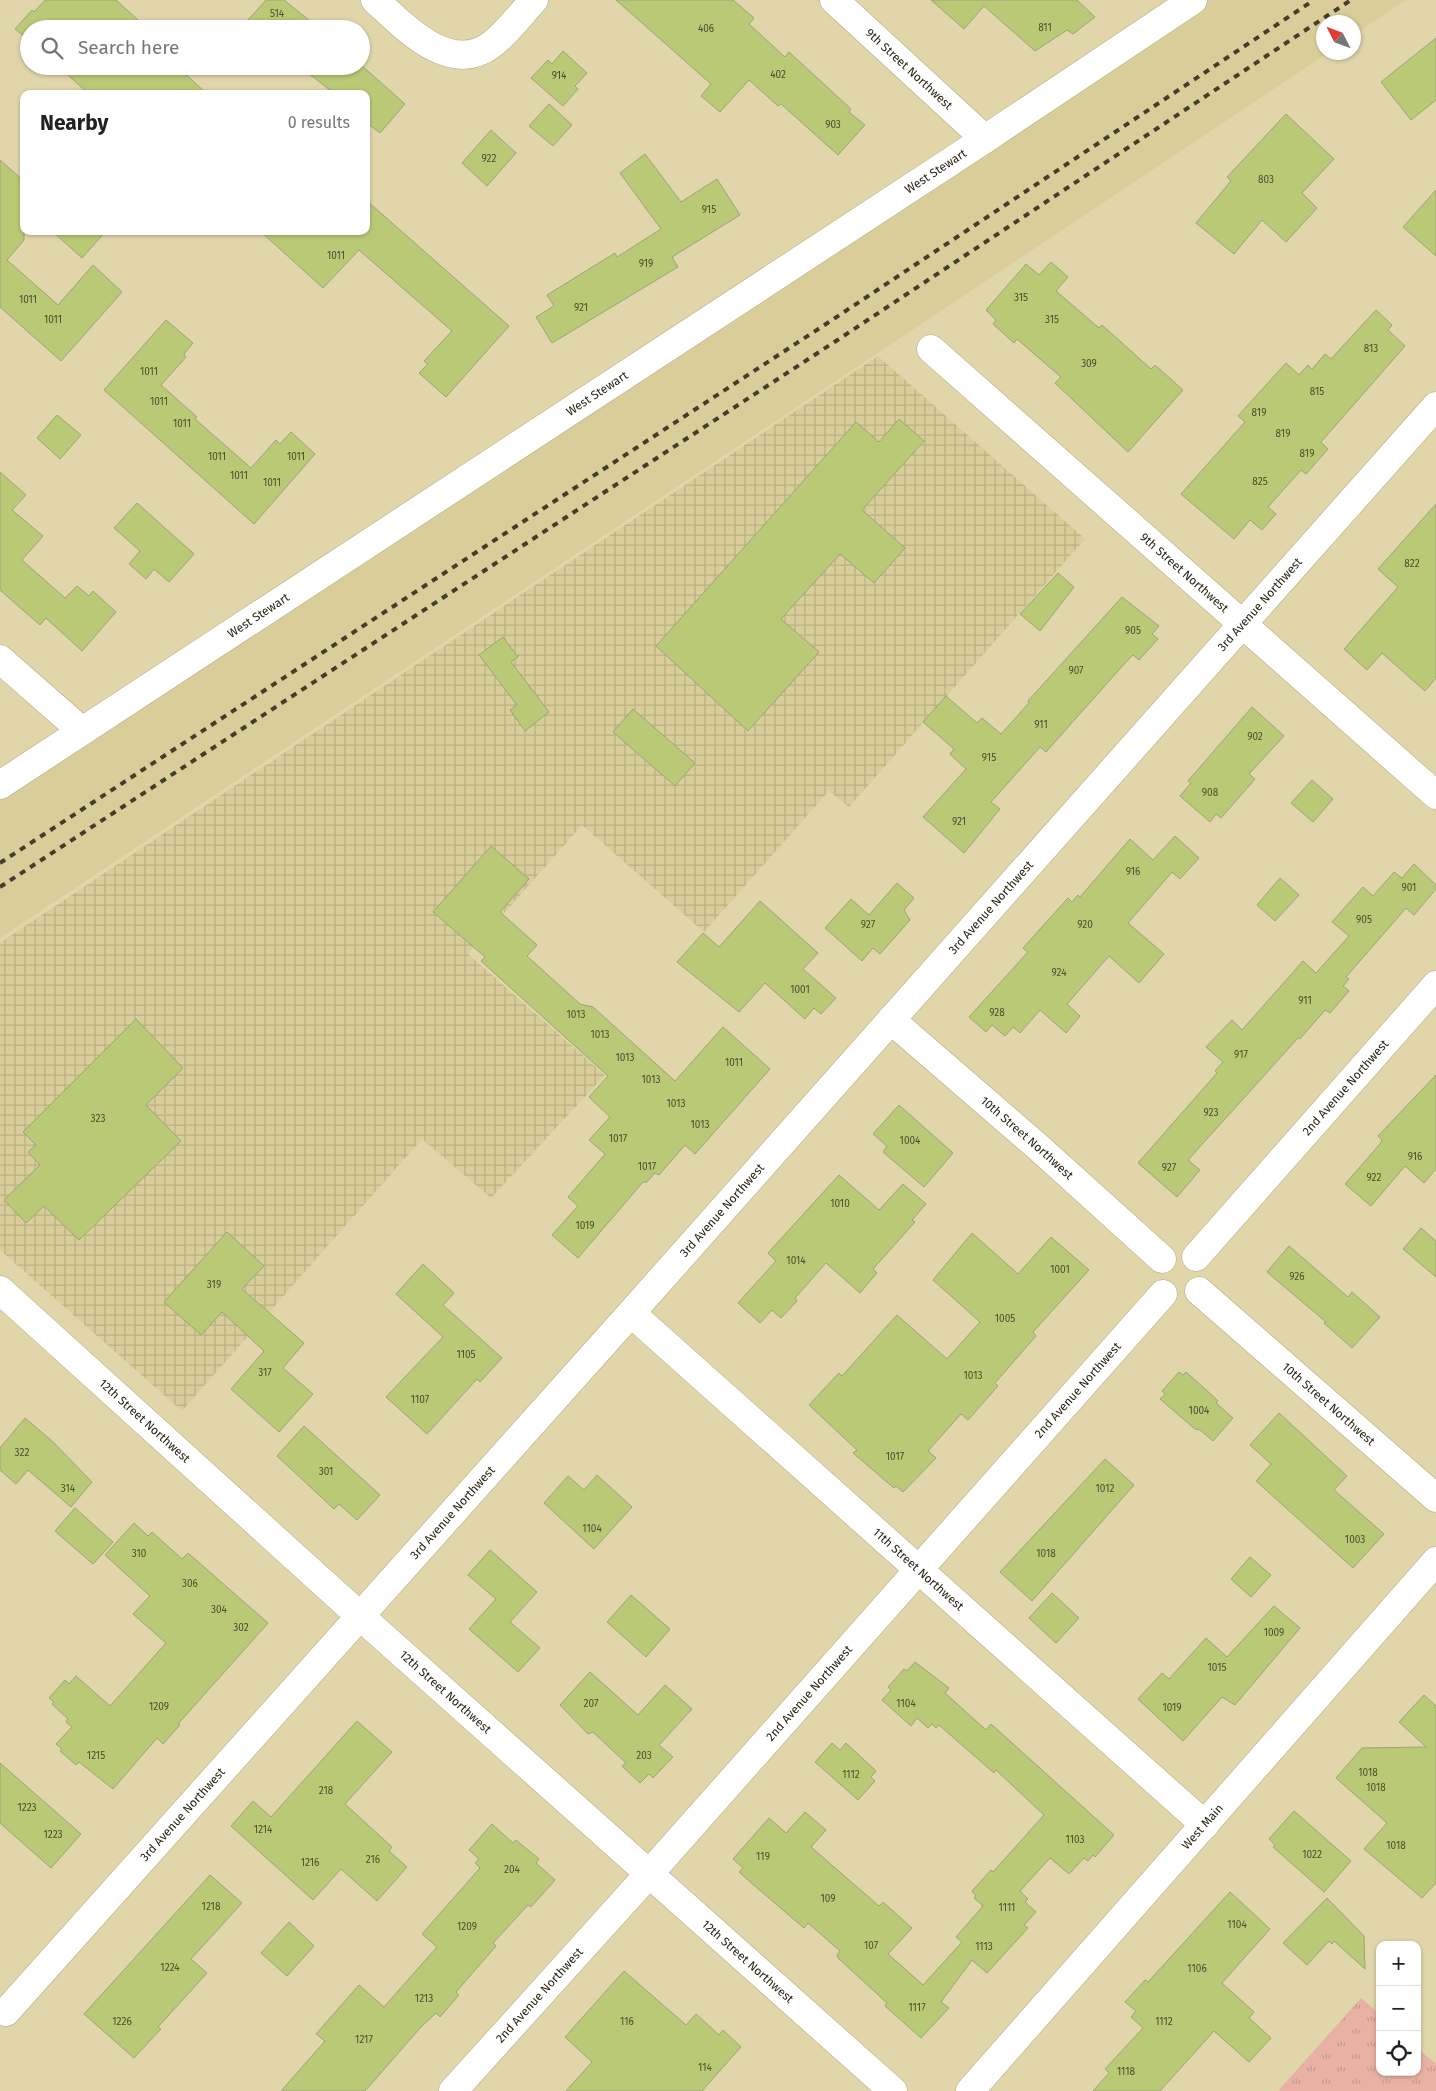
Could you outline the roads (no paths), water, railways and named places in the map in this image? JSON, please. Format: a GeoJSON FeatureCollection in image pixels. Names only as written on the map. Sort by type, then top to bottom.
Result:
{"type":"FeatureCollection","features":[{"type":"Feature","properties":{"kind":"street"},"geometry":{"type":"LineString","coordinates":[[375,0],[431,47],[466,55],[482,50],[492,44],[534,0]]}},
{"type":"Feature","properties":{"kind":"street","name":"9th Street Northwest"},"geometry":{"type":"LineString","coordinates":[[834,0],[985,139]]}},
{"type":"Feature","properties":{"kind":"street","name":"West Stewart"},"geometry":{"type":"LineString","coordinates":[[0,785],[985,139],[1193,0]]}},
{"type":"Feature","properties":{"kind":"street","name":"9th Street Northwest"},"geometry":{"type":"LineString","coordinates":[[931,350],[1436,795]]}},
{"type":"Feature","properties":{"kind":"street","name":"3rd Avenue Northwest"},"geometry":{"type":"LineString","coordinates":[[6,2012],[631,1313],[1436,406]]}},
{"type":"Feature","properties":{"kind":"street"},"geometry":{"type":"LineString","coordinates":[[0,659],[82,731]]}},
{"type":"Feature","properties":{"kind":"street","name":"2nd Avenue Northwest"},"geometry":{"type":"LineString","coordinates":[[1196,1257],[1436,985]]}},
{"type":"Feature","properties":{"kind":"street","name":"10th Street Northwest"},"geometry":{"type":"LineString","coordinates":[[891,1020],[1038,1147],[1162,1259]]}},
{"type":"Feature","properties":{"kind":"street"},"geometry":{"type":"LineString","coordinates":[[1181,1251],[1196,1257],[1204,1273],[1199,1291],[1192,1298],[1182,1300],[1172,1299],[1163,1294],[1155,1279],[1156,1268],[1162,1259],[1171,1253],[1181,1251]]}},
{"type":"Feature","properties":{"kind":"street","name":"12th Street Northwest"},"geometry":{"type":"LineString","coordinates":[[0,1290],[648,1875],[893,2091]]}},
{"type":"Feature","properties":{"kind":"street","name":"10th Street Northwest"},"geometry":{"type":"LineString","coordinates":[[1199,1291],[1436,1498]]}},
{"type":"Feature","properties":{"kind":"street","name":"2nd Avenue Northwest"},"geometry":{"type":"LineString","coordinates":[[453,2091],[648,1875],[917,1569],[1163,1294]]}},
{"type":"Feature","properties":{"kind":"street","name":"11th Street Northwest"},"geometry":{"type":"LineString","coordinates":[[631,1313],[1205,1825]]}},
{"type":"Feature","properties":{"kind":"street","name":"West Main"},"geometry":{"type":"LineString","coordinates":[[970,2091],[1436,1561]]}},
{"type":"Feature","properties":{"kind":"railway"},"geometry":{"type":"LineString","coordinates":[[0,863],[826,324],[1314,0]]}},
{"type":"Feature","properties":{"kind":"railway"},"geometry":{"type":"LineString","coordinates":[[0,887],[836,341],[1351,0]]}}]}
